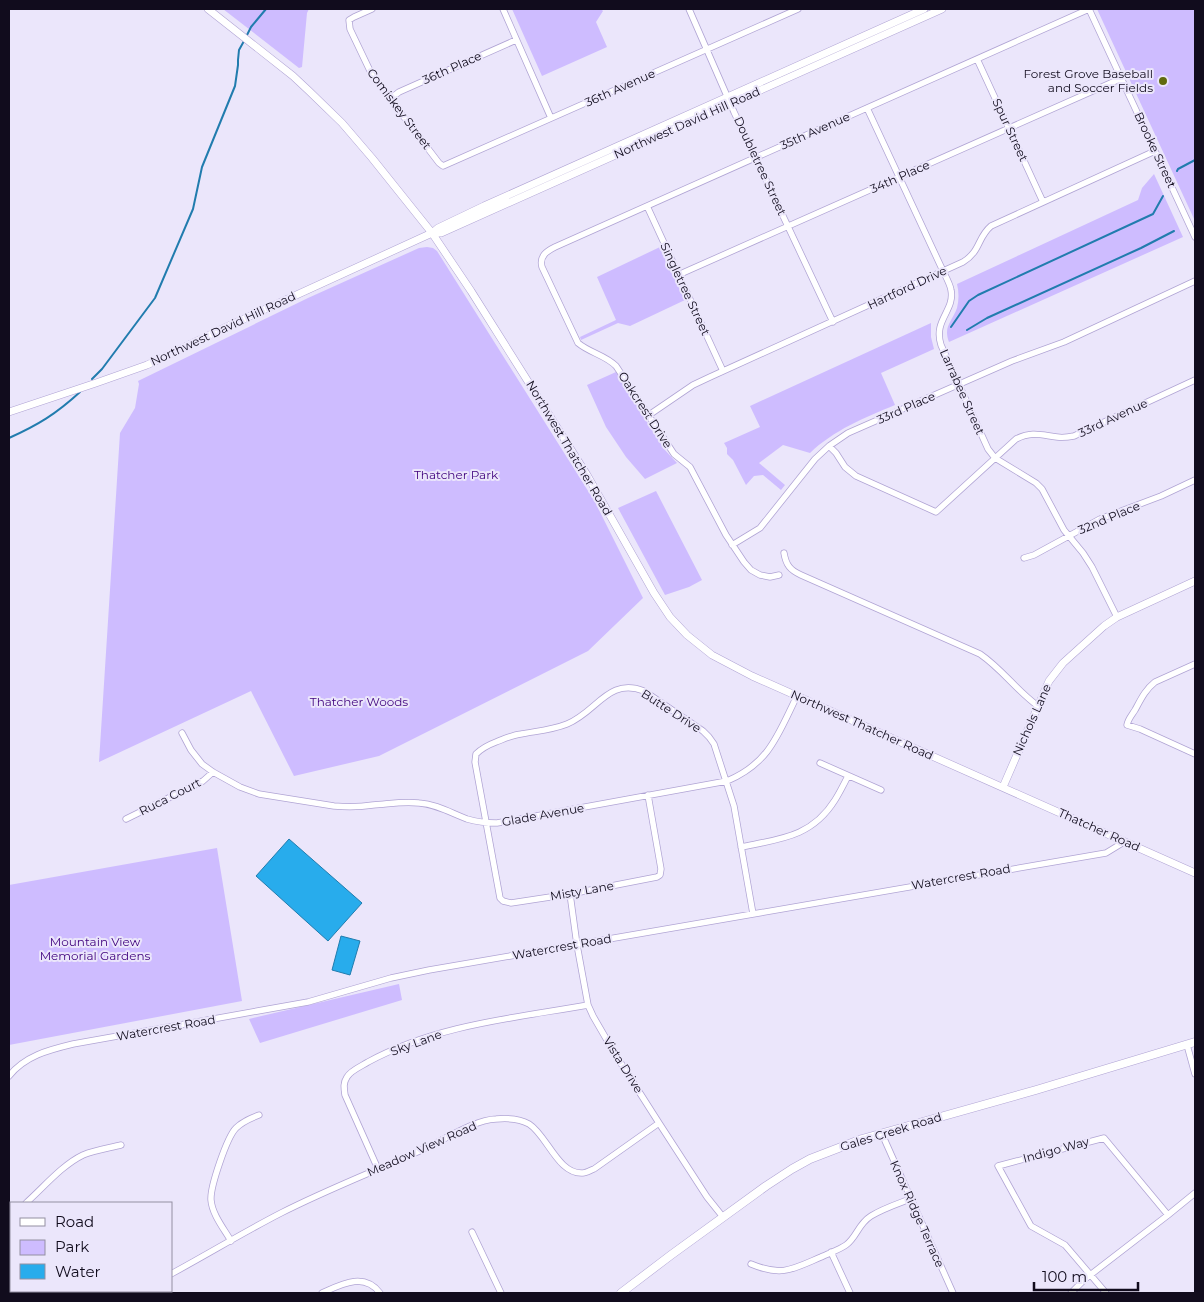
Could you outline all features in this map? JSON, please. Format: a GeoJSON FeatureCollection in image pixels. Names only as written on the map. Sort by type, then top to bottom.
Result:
{"type":"FeatureCollection","features":[{"type":"Feature","properties":{"kind":"main road","name":"Gales Creek Road"},"geometry":{"type":"LineString","coordinates":[[621,1293],[766,1186],[804,1163],[862,1139],[1195,1042]]}},
{"type":"Feature","properties":{"kind":"street","name":"Northwest Thatcher Road"},"geometry":{"type":"LineString","coordinates":[[208,9],[309,90],[342,123],[432,233],[462,277],[587,475],[654,593],[670,616],[687,635],[712,655],[738,669],[1002,787]]}},
{"type":"Feature","properties":{"kind":"street","name":"Comiskey Street"},"geometry":{"type":"LineString","coordinates":[[372,9],[349,20],[350,29],[376,81],[442,166]]}},
{"type":"Feature","properties":{"kind":"street"},"geometry":{"type":"LineString","coordinates":[[503,9],[551,118]]}},
{"type":"Feature","properties":{"kind":"street","name":"Doubletree Street"},"geometry":{"type":"LineString","coordinates":[[688,9],[833,322]]}},
{"type":"Feature","properties":{"kind":"street","name":"36th Avenue"},"geometry":{"type":"LineString","coordinates":[[442,166],[798,9]]}},
{"type":"Feature","properties":{"kind":"street","name":"Northwest David Hill Road"},"geometry":{"type":"LineString","coordinates":[[9,412],[147,365],[432,233],[441,233],[924,9]]}},
{"type":"Feature","properties":{"kind":"street","name":"Northwest David Hill Road"},"geometry":{"type":"LineString","coordinates":[[729,100],[942,9]]}},
{"type":"Feature","properties":{"kind":"street","name":"35th Avenue"},"geometry":{"type":"LineString","coordinates":[[542,257],[547,251],[1089,9]]}},
{"type":"Feature","properties":{"kind":"street","name":"Brooke Street"},"geometry":{"type":"LineString","coordinates":[[1089,9],[1195,237]]}},
{"type":"Feature","properties":{"kind":"street","name":"36th Place"},"geometry":{"type":"LineString","coordinates":[[390,99],[399,92],[516,40]]}},
{"type":"Feature","properties":{"kind":"street","name":"Spur Street"},"geometry":{"type":"LineString","coordinates":[[977,59],[1043,202]]}},
{"type":"Feature","properties":{"kind":"street","name":"34th Place"},"geometry":{"type":"LineString","coordinates":[[678,275],[1122,78]]}},
{"type":"Feature","properties":{"kind":"street","name":"Larrabee Street"},"geometry":{"type":"LineString","coordinates":[[867,108],[951,290],[949,307],[942,319],[939,337],[988,449],[995,458],[1036,483],[1042,490],[1064,530],[1084,553],[1117,617]]}},
{"type":"Feature","properties":{"kind":"street","name":"Hartford Drive"},"geometry":{"type":"LineString","coordinates":[[648,415],[693,385],[964,262],[973,255],[983,234],[992,226],[1155,151]]}},
{"type":"Feature","properties":{"kind":"street","name":"Singletree Street"},"geometry":{"type":"LineString","coordinates":[[647,206],[723,371]]}},
{"type":"Feature","properties":{"kind":"street","name":"Oakcrest Drive"},"geometry":{"type":"LineString","coordinates":[[542,257],[542,267],[578,343],[614,364],[674,454],[690,468],[732,545],[751,570],[760,575],[779,576]]}},
{"type":"Feature","properties":{"kind":"street","name":"33rd Place"},"geometry":{"type":"LineString","coordinates":[[732,545],[766,523],[810,464],[829,446],[848,434],[1012,361],[1064,342],[1195,281]]}},
{"type":"Feature","properties":{"kind":"street","name":"33rd Avenue"},"geometry":{"type":"LineString","coordinates":[[829,446],[845,467],[856,476],[936,512],[1016,439],[1032,434],[1042,434],[1058,438],[1074,436],[1195,380]]}},
{"type":"Feature","properties":{"kind":"street","name":"32nd Place"},"geometry":{"type":"LineString","coordinates":[[1024,558],[1034,555],[1100,519],[1161,496],[1195,480]]}},
{"type":"Feature","properties":{"kind":"street"},"geometry":{"type":"LineString","coordinates":[[784,553],[787,564],[793,572],[980,654],[992,662],[1038,706]]}},
{"type":"Feature","properties":{"kind":"street","name":"Nichols Lane"},"geometry":{"type":"LineString","coordinates":[[1002,787],[1049,681],[1058,668],[1104,626],[1117,617],[1195,582]]}},
{"type":"Feature","properties":{"kind":"street"},"geometry":{"type":"LineString","coordinates":[[1195,664],[1151,685],[1140,698],[1134,712],[1128,719],[1127,725],[1195,754]]}},
{"type":"Feature","properties":{"kind":"street","name":"Butte Drive"},"geometry":{"type":"LineString","coordinates":[[486,823],[475,759],[476,754],[484,746],[512,736],[553,729],[568,724],[610,693],[627,687],[636,688],[703,731],[714,744],[734,806],[753,914]]}},
{"type":"Feature","properties":{"kind":"street","name":"Glade Avenue"},"geometry":{"type":"LineString","coordinates":[[182,733],[192,752],[202,764],[240,787],[259,794],[344,807],[392,802],[420,803],[439,807],[466,819],[497,823],[726,781],[743,773],[764,756],[773,745],[797,696]]}},
{"type":"Feature","properties":{"kind":"street"},"geometry":{"type":"LineString","coordinates":[[820,763],[881,790]]}},
{"type":"Feature","properties":{"kind":"street","name":"Ruca Court"},"geometry":{"type":"LineString","coordinates":[[126,819],[203,781],[213,772]]}},
{"type":"Feature","properties":{"kind":"street"},"geometry":{"type":"LineString","coordinates":[[741,847],[788,837],[801,832],[826,813],[848,776]]}},
{"type":"Feature","properties":{"kind":"street","name":"Thatcher Road"},"geometry":{"type":"LineString","coordinates":[[1002,787],[1195,873]]}},
{"type":"Feature","properties":{"kind":"street","name":"Misty Lane"},"geometry":{"type":"LineString","coordinates":[[486,823],[498,894],[502,902],[511,903],[570,894],[649,880],[660,875],[661,869],[648,795]]}},
{"type":"Feature","properties":{"kind":"street","name":"Watercrest Road"},"geometry":{"type":"LineString","coordinates":[[9,1076],[30,1058],[48,1050],[72,1044],[308,1002],[391,978],[1106,853],[1124,842]]}},
{"type":"Feature","properties":{"kind":"street","name":"Vista Drive"},"geometry":{"type":"LineString","coordinates":[[570,894],[588,1005],[593,1016],[659,1123],[723,1217]]}},
{"type":"Feature","properties":{"kind":"street","name":"Sky Lane"},"geometry":{"type":"LineString","coordinates":[[378,1169],[346,1095],[344,1084],[347,1075],[377,1057],[429,1036],[470,1026],[588,1005]]}},
{"type":"Feature","properties":{"kind":"street"},"geometry":{"type":"LineString","coordinates":[[1187,1045],[1195,1074]]}},
{"type":"Feature","properties":{"kind":"street"},"geometry":{"type":"LineString","coordinates":[[231,1241],[214,1211],[211,1200],[212,1187],[230,1135],[243,1122],[259,1115]]}},
{"type":"Feature","properties":{"kind":"street","name":"Meadow View Road"},"geometry":{"type":"LineString","coordinates":[[172,1273],[281,1213],[427,1148],[473,1125],[493,1119],[509,1118],[531,1124],[565,1166],[572,1171],[583,1173],[594,1169],[659,1123]]}},
{"type":"Feature","properties":{"kind":"street","name":"Knox Ridge Terrace"},"geometry":{"type":"LineString","coordinates":[[882,1134],[953,1293]]}},
{"type":"Feature","properties":{"kind":"street","name":"Indigo Way"},"geometry":{"type":"LineString","coordinates":[[1091,1275],[1065,1245],[1031,1226],[998,1166],[1104,1138],[1168,1215]]}},
{"type":"Feature","properties":{"kind":"street"},"geometry":{"type":"LineString","coordinates":[[27,1202],[70,1163],[83,1155],[121,1145]]}},
{"type":"Feature","properties":{"kind":"street"},"geometry":{"type":"LineString","coordinates":[[1072,1293],[1085,1279],[1195,1193]]}},
{"type":"Feature","properties":{"kind":"street"},"geometry":{"type":"LineString","coordinates":[[751,1264],[765,1270],[787,1271],[794,1269],[846,1245],[862,1222],[872,1215],[910,1199]]}},
{"type":"Feature","properties":{"kind":"street"},"geometry":{"type":"LineString","coordinates":[[472,1232],[501,1293]]}},
{"type":"Feature","properties":{"kind":"street"},"geometry":{"type":"LineString","coordinates":[[831,1252],[850,1293]]}},
{"type":"Feature","properties":{"kind":"street"},"geometry":{"type":"LineString","coordinates":[[1091,1275],[1106,1293]]}},
{"type":"Feature","properties":{"kind":"street"},"geometry":{"type":"LineString","coordinates":[[322,1293],[341,1285],[358,1281],[370,1284],[380,1293]]}},
{"type":"Feature","properties":{"kind":"green space"},"geometry":{"type":"Polygon","coordinates":[[[223,9],[309,9],[307,13],[302,67],[299,68],[223,9]]]}},
{"type":"Feature","properties":{"kind":"green space"},"geometry":{"type":"Polygon","coordinates":[[[512,9],[601,9],[603,11],[596,22],[607,47],[542,76],[512,9]]]}},
{"type":"Feature","properties":{"kind":"green space","name":"Forest Grove Baseball and Soccer Fields"},"geometry":{"type":"Polygon","coordinates":[[[1097,9],[1195,9],[1195,221],[1097,9]]]}},
{"type":"Feature","properties":{"kind":"green space"},"geometry":{"type":"Polygon","coordinates":[[[1154,174],[1183,237],[949,342],[947,332],[958,302],[957,284],[1138,200],[1142,188],[1154,174]]]}},
{"type":"Feature","properties":{"kind":"green space"},"geometry":{"type":"Polygon","coordinates":[[[427,247],[437,251],[595,502],[643,598],[588,651],[379,756],[294,776],[251,691],[99,762],[120,433],[135,408],[138,381],[308,298],[419,248],[427,247]]]}},
{"type":"Feature","properties":{"kind":"green space"},"geometry":{"type":"Polygon","coordinates":[[[660,247],[685,300],[630,326],[618,323],[581,340],[580,337],[616,320],[597,277],[660,247]]]}},
{"type":"Feature","properties":{"kind":"green space"},"geometry":{"type":"Polygon","coordinates":[[[931,323],[931,337],[934,349],[881,373],[895,405],[839,431],[810,453],[783,445],[759,463],[785,485],[781,490],[763,475],[754,476],[746,485],[733,460],[727,454],[727,448],[724,443],[760,427],[750,406],[931,323]]]}},
{"type":"Feature","properties":{"kind":"green space"},"geometry":{"type":"Polygon","coordinates":[[[616,372],[664,449],[677,463],[645,479],[626,457],[606,427],[587,385],[616,372]]]}},
{"type":"Feature","properties":{"kind":"green space"},"geometry":{"type":"Polygon","coordinates":[[[656,491],[702,580],[689,587],[665,595],[618,508],[656,491]]]}},
{"type":"Feature","properties":{"kind":"green space","name":"Mountain View Memorial Gardens"},"geometry":{"type":"Polygon","coordinates":[[[217,848],[242,1001],[9,1045],[9,885],[217,848]]]}},
{"type":"Feature","properties":{"kind":"green space"},"geometry":{"type":"Polygon","coordinates":[[[399,984],[402,1000],[260,1043],[249,1019],[399,984]]]}},
{"type":"Feature","properties":{"kind":"water"},"geometry":{"type":"Polygon","coordinates":[[[289,839],[362,903],[328,941],[256,876],[289,839]]]}},
{"type":"Feature","properties":{"kind":"water"},"geometry":{"type":"Polygon","coordinates":[[[341,936],[360,941],[350,975],[332,970],[341,936]]]}},
{"type":"Feature","properties":{"kind":"waterway"},"geometry":{"type":"LineString","coordinates":[[246,37],[251,27],[266,9]]}},
{"type":"Feature","properties":{"kind":"waterway"},"geometry":{"type":"LineString","coordinates":[[92,379],[102,369],[155,298],[193,209],[202,167],[235,86],[239,50],[244,41]]}},
{"type":"Feature","properties":{"kind":"waterway"},"geometry":{"type":"LineString","coordinates":[[1177,171],[1195,160]]}},
{"type":"Feature","properties":{"kind":"waterway"},"geometry":{"type":"LineString","coordinates":[[951,327],[969,301],[978,295],[1153,214],[1163,196]]}},
{"type":"Feature","properties":{"kind":"waterway"},"geometry":{"type":"LineString","coordinates":[[967,330],[987,318],[1174,231]]}},
{"type":"Feature","properties":{"kind":"waterway"},"geometry":{"type":"LineString","coordinates":[[9,438],[63,407],[80,392]]}},
{"type":"Feature","properties":{"kind":"place","name":"Forest Grove Baseball and Soccer Fields"},"geometry":{"type":"Point","coordinates":[1163,81]}},
{"type":"Feature","properties":{"kind":"park label","name":"Thatcher Park"},"geometry":{"type":"Point","coordinates":[456,475]}},
{"type":"Feature","properties":{"kind":"park label","name":"Thatcher Woods"},"geometry":{"type":"Point","coordinates":[359,702]}}]}
